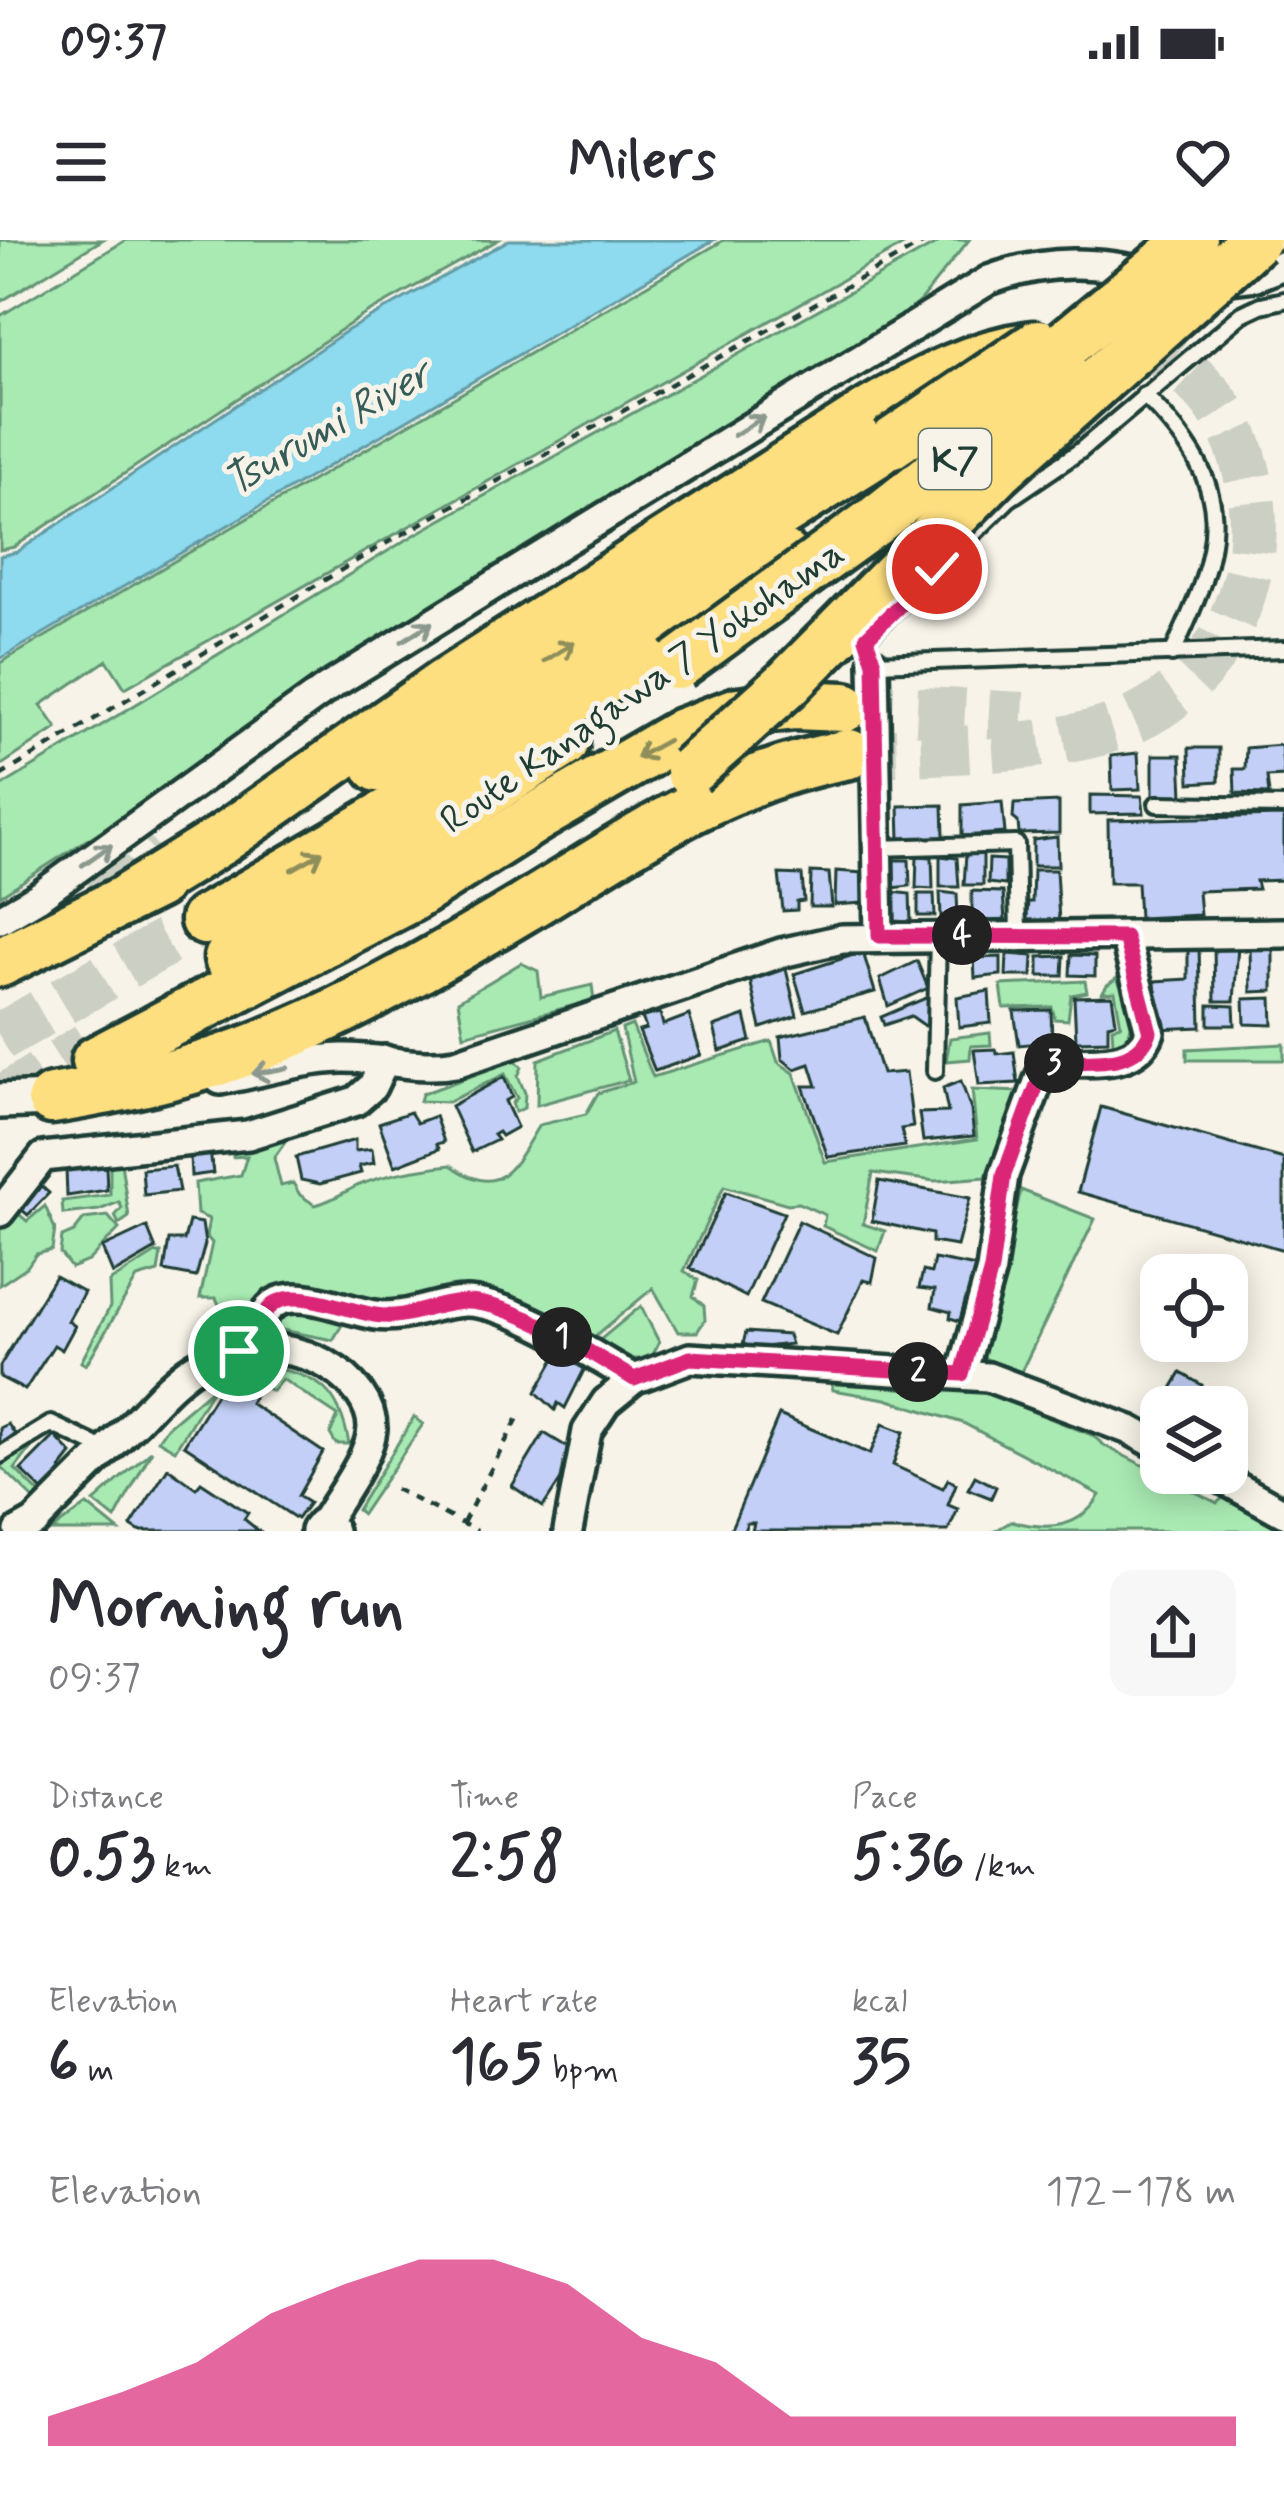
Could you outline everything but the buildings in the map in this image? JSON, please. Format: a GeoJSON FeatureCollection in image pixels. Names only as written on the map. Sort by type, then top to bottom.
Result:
{"type":"FeatureCollection","features":[{"type":"Feature","properties":{"kind":"highway"},"geometry":{"type":"LineString","coordinates":[[0,962],[372,771],[898,457],[1174,240]]}},
{"type":"Feature","properties":{"kind":"highway","name":"Route Kanagawa 7 Yokohama"},"geometry":{"type":"LineString","coordinates":[[206,920],[616,674],[898,457],[1052,357],[1192,240]]}},
{"type":"Feature","properties":{"kind":"highway","name":"Route Kanagawa 7 Yokohama"},"geometry":{"type":"LineString","coordinates":[[845,707],[794,705],[738,712],[682,733],[411,897],[92,1054],[511,780],[677,665],[980,440],[1224,240]]}},
{"type":"Feature","properties":{"kind":"highway"},"geometry":{"type":"LineString","coordinates":[[294,1030],[628,817],[690,771],[788,684],[998,472],[1255,240]]}},
{"type":"Feature","properties":{"kind":"highway"},"geometry":{"type":"LineString","coordinates":[[159,848],[337,722],[910,360],[975,333],[1041,320],[1113,331],[1143,369]]}},
{"type":"Feature","properties":{"kind":"highway"},"geometry":{"type":"LineString","coordinates":[[129,897],[221,840],[444,683],[915,386],[976,358],[1040,345],[1074,347],[1143,369]]}},
{"type":"Feature","properties":{"kind":"highway"},"geometry":{"type":"LineString","coordinates":[[52,1099],[132,1085],[214,1063],[294,1030],[520,910],[655,825],[705,800],[758,776],[848,754]]}},
{"type":"Feature","properties":{"kind":"street"},"geometry":{"type":"LineString","coordinates":[[0,919],[90,860],[327,688],[989,280],[1033,266],[1076,261],[1201,281],[1243,279],[1284,265]]}},
{"type":"Feature","properties":{"kind":"street"},"geometry":{"type":"LineString","coordinates":[[874,663],[879,936]]}},
{"type":"Feature","properties":{"kind":"street"},"geometry":{"type":"LineString","coordinates":[[0,1101],[139,1095],[338,1058],[415,1067],[456,1064],[781,953],[842,939],[1284,933]]}},
{"type":"Feature","properties":{"kind":"street"},"geometry":{"type":"LineString","coordinates":[[962,1374],[991,1270],[1004,1175],[1040,1077],[1055,1062],[1126,1058],[1144,1046],[1150,1032],[1125,937]]}},
{"type":"Feature","properties":{"kind":"street"},"geometry":{"type":"LineString","coordinates":[[0,1212],[43,1157],[248,1136],[356,1101],[372,1087],[385,1060]]}},
{"type":"Feature","properties":{"kind":"street"},"geometry":{"type":"LineString","coordinates":[[257,1350],[258,1324],[266,1309],[277,1302],[315,1299],[377,1316],[476,1303],[545,1327],[634,1379]]}},
{"type":"Feature","properties":{"kind":"street"},"geometry":{"type":"LineString","coordinates":[[20,1531],[35,1522],[196,1366],[257,1350],[293,1351],[340,1371],[365,1402],[373,1423],[370,1442],[323,1529]]}},
{"type":"Feature","properties":{"kind":"street"},"geometry":{"type":"LineString","coordinates":[[568,1531],[587,1431],[606,1402],[634,1379],[690,1358],[988,1377],[1140,1435]]}},
{"type":"Feature","properties":{"kind":"street"},"geometry":{"type":"LineString","coordinates":[[1248,1493],[1284,1513]]}},
{"type":"Feature","properties":{"kind":"lane"},"geometry":{"type":"LineString","coordinates":[[1284,300],[1261,304],[1143,369],[1080,451],[1009,499],[866,638],[874,663],[1284,649]]}},
{"type":"Feature","properties":{"kind":"lane"},"geometry":{"type":"LineString","coordinates":[[1143,369],[1192,449],[1215,514],[1215,542],[1199,600],[1172,655]]}},
{"type":"Feature","properties":{"kind":"lane"},"geometry":{"type":"LineString","coordinates":[[1157,804],[1284,806]]}},
{"type":"Feature","properties":{"kind":"lane"},"geometry":{"type":"LineString","coordinates":[[875,848],[1016,844],[1018,934]]}},
{"type":"Feature","properties":{"kind":"lane"},"geometry":{"type":"LineString","coordinates":[[935,1071],[938,935]]}},
{"type":"Feature","properties":{"kind":"lane"},"geometry":{"type":"LineString","coordinates":[[0,1455],[51,1424],[106,1450]]}},
{"type":"Feature","properties":{"kind":"path"},"geometry":{"type":"LineString","coordinates":[[0,776],[376,549],[928,240]]}},
{"type":"Feature","properties":{"kind":"path"},"geometry":{"type":"LineString","coordinates":[[463,1522],[520,1414]]}},
{"type":"Feature","properties":{"kind":"path"},"geometry":{"type":"LineString","coordinates":[[395,1489],[477,1531]]}},
{"type":"Feature","properties":{"kind":"green space"},"geometry":{"type":"Polygon","coordinates":[[[0,240],[102,240],[0,302],[0,240]]]}},
{"type":"Feature","properties":{"kind":"green space"},"geometry":{"type":"Polygon","coordinates":[[[126,240],[498,240],[362,316],[14,547],[0,550],[0,316],[126,240]]]}},
{"type":"Feature","properties":{"kind":"green space"},"geometry":{"type":"Polygon","coordinates":[[[724,240],[912,240],[125,688],[107,660],[41,705],[57,728],[0,766],[0,663],[724,240]]]}},
{"type":"Feature","properties":{"kind":"green space"},"geometry":{"type":"Polygon","coordinates":[[[943,240],[969,240],[920,301],[877,338],[550,534],[526,556],[0,896],[0,787],[416,534],[943,240]]]}},
{"type":"Feature","properties":{"kind":"green space"},"geometry":{"type":"Polygon","coordinates":[[[521,963],[538,971],[541,997],[592,985],[594,1000],[464,1035],[458,1001],[521,963]]]}},
{"type":"Feature","properties":{"kind":"green space"},"geometry":{"type":"Polygon","coordinates":[[[1117,978],[1134,1017],[1127,1040],[1113,1044],[1112,1027],[1121,1025],[1115,992],[1102,993],[1117,978]]]}},
{"type":"Feature","properties":{"kind":"green space"},"geometry":{"type":"Polygon","coordinates":[[[1085,981],[1087,992],[1071,995],[1068,1020],[1055,1019],[1052,1007],[1004,1008],[1001,985],[1085,981]]]}},
{"type":"Feature","properties":{"kind":"green space"},"geometry":{"type":"Polygon","coordinates":[[[632,1025],[653,1077],[771,1041],[778,1062],[794,1073],[825,1162],[977,1139],[972,1090],[1021,1092],[986,1177],[935,1181],[873,1173],[863,1224],[885,1231],[878,1251],[823,1226],[825,1215],[798,1203],[724,1186],[684,1271],[698,1280],[693,1296],[704,1306],[705,1320],[697,1332],[678,1332],[653,1288],[592,1339],[527,1310],[392,1306],[340,1298],[249,1323],[228,1324],[216,1298],[200,1298],[212,1243],[206,1236],[209,1219],[197,1214],[195,1183],[241,1175],[247,1156],[233,1157],[232,1146],[284,1132],[286,1141],[274,1158],[281,1186],[293,1183],[315,1205],[369,1182],[427,1168],[451,1165],[468,1176],[494,1179],[513,1165],[539,1125],[586,1114],[598,1093],[634,1082],[622,1029],[632,1025]]]}},
{"type":"Feature","properties":{"kind":"green space"},"geometry":{"type":"Polygon","coordinates":[[[614,1031],[629,1080],[537,1105],[538,1060],[614,1031]]]}},
{"type":"Feature","properties":{"kind":"green space"},"geometry":{"type":"Polygon","coordinates":[[[990,1033],[991,1045],[971,1046],[970,1059],[946,1061],[950,1038],[990,1033]]]}},
{"type":"Feature","properties":{"kind":"green space"},"geometry":{"type":"Polygon","coordinates":[[[1284,1044],[1284,1060],[1187,1060],[1187,1049],[1284,1044]]]}},
{"type":"Feature","properties":{"kind":"green space"},"geometry":{"type":"Polygon","coordinates":[[[515,1060],[522,1067],[518,1076],[525,1093],[524,1108],[515,1112],[512,1103],[517,1098],[505,1074],[448,1102],[420,1101],[422,1094],[515,1060]]]}},
{"type":"Feature","properties":{"kind":"green space"},"geometry":{"type":"Polygon","coordinates":[[[121,1163],[129,1217],[119,1224],[115,1216],[122,1208],[119,1202],[99,1210],[63,1214],[62,1201],[110,1195],[110,1164],[121,1163]]]}},
{"type":"Feature","properties":{"kind":"green space"},"geometry":{"type":"Polygon","coordinates":[[[1021,1190],[1095,1219],[1021,1372],[981,1357],[1021,1190]]]}},
{"type":"Feature","properties":{"kind":"green space"},"geometry":{"type":"Polygon","coordinates":[[[45,1206],[55,1229],[52,1250],[36,1254],[27,1267],[0,1285],[0,1226],[14,1210],[27,1221],[45,1206]]]}},
{"type":"Feature","properties":{"kind":"green space"},"geometry":{"type":"Polygon","coordinates":[[[108,1216],[119,1229],[88,1261],[71,1268],[60,1253],[62,1237],[74,1232],[84,1219],[108,1216]]]}},
{"type":"Feature","properties":{"kind":"green space"},"geometry":{"type":"Polygon","coordinates":[[[161,1253],[158,1272],[137,1278],[86,1365],[81,1362],[110,1307],[109,1282],[161,1253]]]}},
{"type":"Feature","properties":{"kind":"green space"},"geometry":{"type":"Polygon","coordinates":[[[641,1306],[659,1342],[651,1359],[623,1359],[595,1344],[641,1306]]]}},
{"type":"Feature","properties":{"kind":"green space"},"geometry":{"type":"Polygon","coordinates":[[[286,1308],[346,1318],[333,1340],[267,1327],[286,1308]]]}},
{"type":"Feature","properties":{"kind":"green space"},"geometry":{"type":"Polygon","coordinates":[[[265,1367],[300,1375],[324,1388],[340,1411],[349,1444],[336,1444],[330,1434],[338,1416],[282,1379],[272,1391],[263,1386],[260,1390],[236,1373],[265,1367]]]}},
{"type":"Feature","properties":{"kind":"green space"},"geometry":{"type":"Polygon","coordinates":[[[831,1381],[966,1385],[1092,1435],[1140,1464],[1140,1494],[1199,1494],[1217,1503],[1225,1496],[1284,1531],[995,1531],[1012,1521],[1050,1526],[1073,1521],[1100,1495],[963,1423],[886,1399],[833,1390],[831,1381]]]}},
{"type":"Feature","properties":{"kind":"green space"},"geometry":{"type":"Polygon","coordinates":[[[213,1388],[175,1450],[158,1440],[167,1427],[213,1388]]]}},
{"type":"Feature","properties":{"kind":"green space"},"geometry":{"type":"Polygon","coordinates":[[[414,1417],[423,1424],[362,1514],[357,1510],[414,1417]]]}},
{"type":"Feature","properties":{"kind":"green space"},"geometry":{"type":"Polygon","coordinates":[[[37,1440],[15,1469],[40,1494],[34,1499],[0,1466],[37,1440]]]}},
{"type":"Feature","properties":{"kind":"green space"},"geometry":{"type":"Polygon","coordinates":[[[152,1450],[115,1519],[94,1502],[152,1450]]]}},
{"type":"Feature","properties":{"kind":"green space"},"geometry":{"type":"Polygon","coordinates":[[[87,1505],[119,1531],[51,1531],[87,1505]]]}},
{"type":"Feature","properties":{"kind":"water","name":"Tsurumi River"},"geometry":{"type":"Polygon","coordinates":[[[509,240],[714,240],[0,659],[0,556],[17,552],[348,330],[509,240]]]}},
{"type":"Feature","properties":{"kind":"tunnel"},"geometry":{"type":"LineString","coordinates":[[849,754],[997,748],[1107,730],[1175,694],[1206,662],[1229,626],[1245,585],[1252,542],[1251,499],[1242,456],[1224,415],[1191,376],[1151,346]]}},
{"type":"Feature","properties":{"kind":"tunnel"},"geometry":{"type":"LineString","coordinates":[[845,707],[1023,716]]}},
{"type":"Feature","properties":{"kind":"tunnel"},"geometry":{"type":"LineString","coordinates":[[98,897],[159,848]]}},
{"type":"Feature","properties":{"kind":"tunnel"},"geometry":{"type":"LineString","coordinates":[[0,1037],[205,920]]}},
{"type":"Feature","properties":{"kind":"tunnel"},"geometry":{"type":"LineString","coordinates":[[0,1101],[87,1046]]}},
{"type":"Feature","properties":{"kind":"route"},"geometry":{"type":"LineString","coordinates":[[239,1351],[257,1350],[258,1324],[266,1309],[277,1302],[315,1299],[377,1316],[461,1302],[545,1327],[634,1379],[690,1358],[962,1374],[991,1270],[1004,1175],[1040,1077],[1055,1062],[1126,1058],[1144,1046],[1150,1032],[1125,937],[879,936],[874,663],[866,638],[937,569]]}}]}
